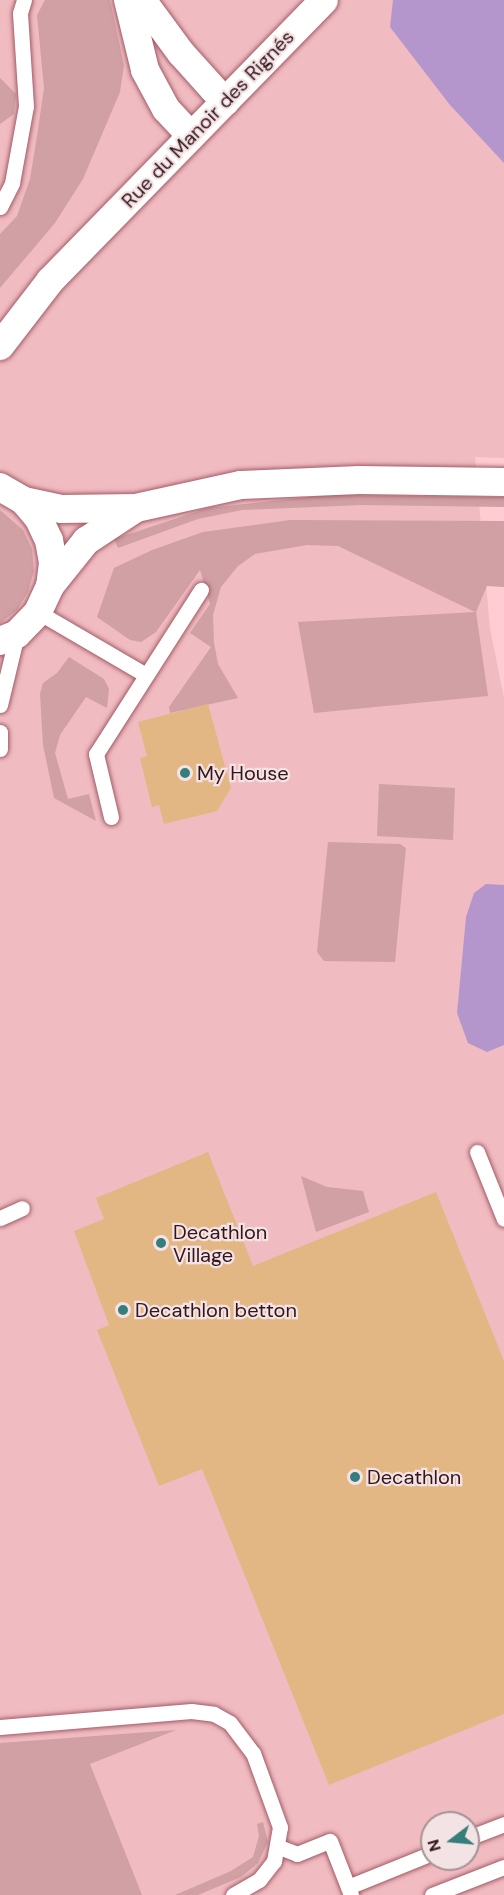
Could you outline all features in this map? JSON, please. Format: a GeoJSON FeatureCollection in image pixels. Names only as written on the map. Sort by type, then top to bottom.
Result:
{"type":"FeatureCollection","features":[{"type":"Feature","properties":{"kind":"street"},"geometry":{"type":"LineString","coordinates":[[128,0],[144,70],[166,108],[191,136]]}},
{"type":"Feature","properties":{"kind":"street"},"geometry":{"type":"LineString","coordinates":[[142,0],[181,53],[225,102]]}},
{"type":"Feature","properties":{"kind":"street","name":"Rue du Manoir des Rignés"},"geometry":{"type":"LineString","coordinates":[[0,346],[32,302],[92,237],[324,0]]}},
{"type":"Feature","properties":{"kind":"street"},"geometry":{"type":"LineString","coordinates":[[12,494],[61,509],[136,508],[189,494],[264,484],[359,480],[504,482]]}},
{"type":"Feature","properties":{"kind":"street"},"geometry":{"type":"LineString","coordinates":[[12,494],[39,519],[49,540],[53,563],[50,586]]}},
{"type":"Feature","properties":{"kind":"street"},"geometry":{"type":"LineString","coordinates":[[8,637],[38,612],[50,586],[86,541],[136,508]]}},
{"type":"Feature","properties":{"kind":"lane"},"geometry":{"type":"LineString","coordinates":[[0,207],[12,183],[26,106],[20,13],[24,0]]}},
{"type":"Feature","properties":{"kind":"lane"},"geometry":{"type":"LineString","coordinates":[[111,817],[96,754],[144,674],[201,590]]}},
{"type":"Feature","properties":{"kind":"lane"},"geometry":{"type":"LineString","coordinates":[[38,612],[144,674]]}},
{"type":"Feature","properties":{"kind":"lane"},"geometry":{"type":"LineString","coordinates":[[0,705],[8,637]]}},
{"type":"Feature","properties":{"kind":"lane"},"geometry":{"type":"LineString","coordinates":[[0,732],[0,749]]}},
{"type":"Feature","properties":{"kind":"lane"},"geometry":{"type":"LineString","coordinates":[[477,1152],[498,1186],[504,1219]]}},
{"type":"Feature","properties":{"kind":"lane"},"geometry":{"type":"LineString","coordinates":[[0,1218],[22,1208]]}},
{"type":"Feature","properties":{"kind":"lane"},"geometry":{"type":"LineString","coordinates":[[0,1727],[166,1713],[214,1714],[230,1723],[253,1753],[280,1827],[279,1847],[259,1880],[233,1895]]}},
{"type":"Feature","properties":{"kind":"lane"},"geometry":{"type":"LineString","coordinates":[[480,1833],[504,1824]]}},
{"type":"Feature","properties":{"kind":"lane"},"geometry":{"type":"LineString","coordinates":[[279,1847],[297,1854],[330,1841],[349,1891],[420,1858]]}},
{"type":"Feature","properties":{"kind":"lane"},"geometry":{"type":"LineString","coordinates":[[432,1895],[504,1867]]}},
{"type":"Feature","properties":{"kind":"shaded area"},"geometry":{"type":"Polygon","coordinates":[[[0,0],[504,0],[504,458],[475,457],[490,629],[504,698],[504,1895],[0,1895],[0,0]]]}},
{"type":"Feature","properties":{"kind":"shaded area"},"geometry":{"type":"Polygon","coordinates":[[[45,0],[110,0],[124,65],[120,92],[83,179],[55,223],[0,288],[0,234],[17,216],[30,179],[37,136],[44,88],[37,15],[45,0]]]}},
{"type":"Feature","properties":{"kind":"shaded area"},"geometry":{"type":"Polygon","coordinates":[[[393,0],[504,0],[504,163],[450,105],[390,27],[393,0]]]}},
{"type":"Feature","properties":{"kind":"shaded area"},"geometry":{"type":"Polygon","coordinates":[[[0,78],[16,94],[14,114],[0,124],[0,78]]]}},
{"type":"Feature","properties":{"kind":"shaded area"},"geometry":{"type":"Polygon","coordinates":[[[328,495],[504,497],[504,507],[361,505],[242,510],[198,519],[118,548],[114,539],[208,508],[328,495]]]}},
{"type":"Feature","properties":{"kind":"shaded area"},"geometry":{"type":"Polygon","coordinates":[[[0,510],[23,530],[32,549],[34,571],[28,592],[17,610],[0,623],[0,510]]]}},
{"type":"Feature","properties":{"kind":"shaded area"},"geometry":{"type":"Polygon","coordinates":[[[290,520],[504,521],[504,587],[487,586],[476,612],[488,696],[314,713],[298,622],[475,612],[338,546],[307,545],[255,554],[238,566],[221,587],[213,615],[214,643],[218,664],[238,698],[170,713],[169,707],[211,647],[190,633],[210,604],[200,570],[156,632],[141,642],[130,640],[97,617],[114,568],[152,550],[203,532],[290,520]]]}},
{"type":"Feature","properties":{"kind":"shaded area"},"geometry":{"type":"Polygon","coordinates":[[[69,657],[104,679],[109,689],[107,708],[86,697],[60,735],[55,753],[68,799],[89,794],[96,821],[54,798],[43,745],[40,694],[43,683],[57,673],[69,657]]]}},
{"type":"Feature","properties":{"kind":"shaded area"},"geometry":{"type":"Polygon","coordinates":[[[379,784],[455,788],[453,840],[377,836],[379,784]]]}},
{"type":"Feature","properties":{"kind":"shaded area"},"geometry":{"type":"Polygon","coordinates":[[[328,842],[400,844],[406,848],[395,962],[324,961],[317,952],[328,842]]]}},
{"type":"Feature","properties":{"kind":"shaded area"},"geometry":{"type":"Polygon","coordinates":[[[486,884],[504,885],[504,1045],[487,1052],[468,1043],[457,1013],[466,917],[474,893],[486,884]]]}},
{"type":"Feature","properties":{"kind":"shaded area"},"geometry":{"type":"Polygon","coordinates":[[[301,1176],[327,1187],[363,1191],[369,1212],[316,1232],[301,1176]]]}},
{"type":"Feature","properties":{"kind":"shaded area"},"geometry":{"type":"Polygon","coordinates":[[[176,1730],[90,1764],[142,1895],[0,1895],[0,1743],[176,1730]]]}},
{"type":"Feature","properties":{"kind":"shaded area"},"geometry":{"type":"Polygon","coordinates":[[[263,1822],[268,1842],[258,1863],[241,1877],[198,1895],[175,1895],[231,1871],[253,1857],[259,1836],[257,1824],[263,1822]]]}},
{"type":"Feature","properties":{"kind":"building","name":"My House"},"geometry":{"type":"Polygon","coordinates":[[[208,704],[231,788],[217,811],[164,824],[159,805],[152,807],[140,758],[147,756],[138,722],[208,704]]]}},
{"type":"Feature","properties":{"kind":"building","name":"Decathlon"},"geometry":{"type":"Polygon","coordinates":[[[208,1152],[253,1266],[436,1192],[504,1361],[504,1714],[329,1785],[202,1469],[159,1486],[97,1330],[109,1325],[74,1231],[104,1219],[96,1198],[208,1152]]]}},
{"type":"Feature","properties":{"kind":"place","name":"My House"},"geometry":{"type":"Point","coordinates":[185,773]}},
{"type":"Feature","properties":{"kind":"place","name":"Decathlon Village"},"geometry":{"type":"Point","coordinates":[161,1243]}},
{"type":"Feature","properties":{"kind":"place","name":"Decathlon betton"},"geometry":{"type":"Point","coordinates":[123,1310]}},
{"type":"Feature","properties":{"kind":"place","name":"Decathlon"},"geometry":{"type":"Point","coordinates":[355,1477]}}]}
